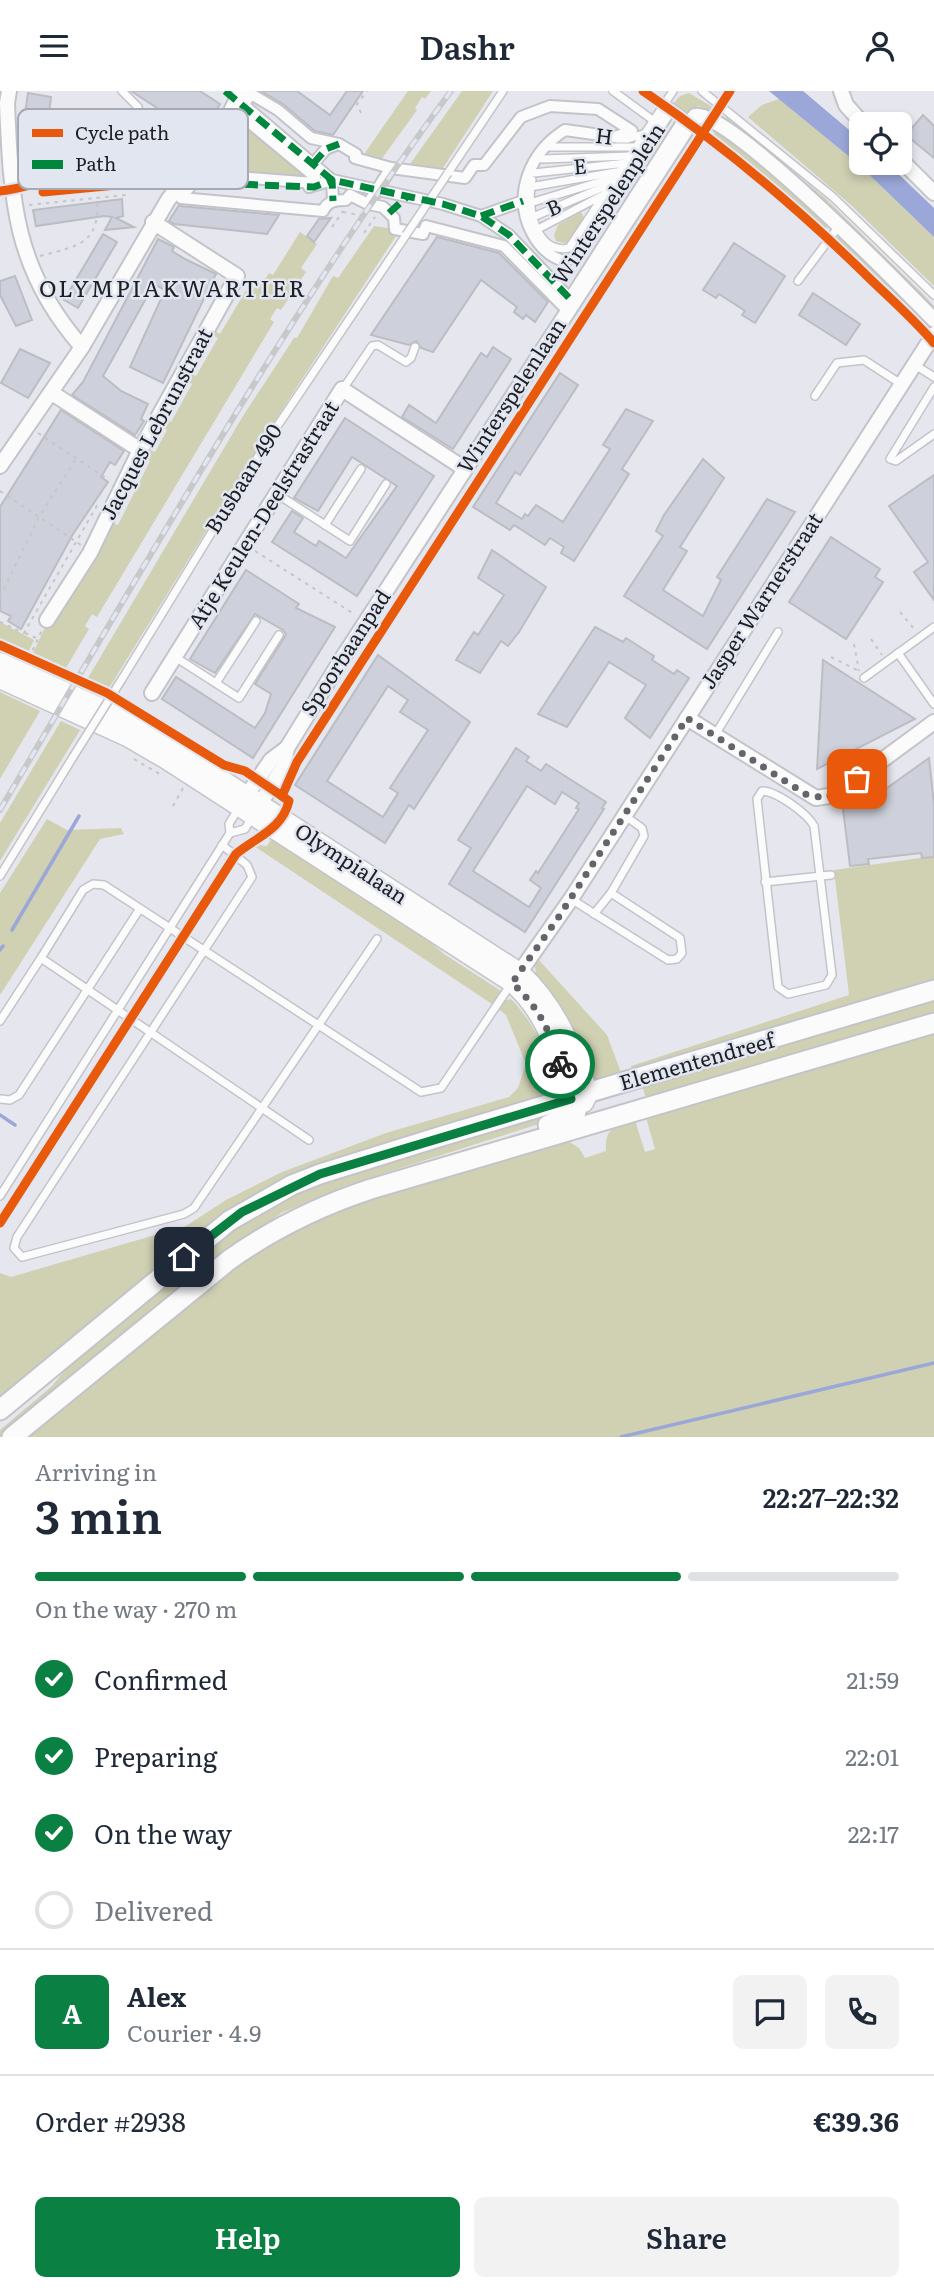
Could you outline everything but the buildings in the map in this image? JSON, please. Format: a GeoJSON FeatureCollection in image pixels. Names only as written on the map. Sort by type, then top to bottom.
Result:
{"type":"FeatureCollection","features":[{"type":"Feature","properties":{"kind":"main road","name":"Elementendreef"},"geometry":{"type":"LineString","coordinates":[[12,1437],[229,1260],[263,1237],[333,1202],[437,1170],[582,1107],[632,1081],[934,990]]}},
{"type":"Feature","properties":{"kind":"main road","name":"Elementendreef"},"geometry":{"type":"LineString","coordinates":[[0,1410],[229,1221],[274,1194],[320,1174],[582,1107],[641,1109],[934,1023]]}},
{"type":"Feature","properties":{"kind":"street"},"geometry":{"type":"LineString","coordinates":[[9,91],[7,103],[14,208],[28,259],[54,314],[82,347]]}},
{"type":"Feature","properties":{"kind":"street"},"geometry":{"type":"LineString","coordinates":[[841,91],[846,106],[852,112]]}},
{"type":"Feature","properties":{"kind":"street"},"geometry":{"type":"LineString","coordinates":[[333,201],[332,180],[240,98],[251,94],[278,110],[311,138],[339,144],[356,154],[355,158],[391,168],[368,204]]}},
{"type":"Feature","properties":{"kind":"street","name":"Winterspelenplein"},"geometry":{"type":"LineString","coordinates":[[185,189],[181,198],[323,211],[333,201],[346,200],[350,195],[368,204],[383,207],[394,218],[396,229],[423,234],[426,226],[504,246],[564,307],[571,300],[684,119],[671,109],[571,260],[558,259],[540,245],[530,229],[526,202],[530,169],[563,131],[615,137],[632,131],[598,109],[550,106],[520,117],[484,165],[474,165],[464,178],[391,168]]}},
{"type":"Feature","properties":{"kind":"street","name":"Winterspelenlaan"},"geometry":{"type":"LineString","coordinates":[[250,806],[283,767],[287,748],[366,622],[571,300],[692,118],[703,114],[713,118],[840,225]]}},
{"type":"Feature","properties":{"kind":"street"},"geometry":{"type":"LineString","coordinates":[[248,121],[315,177],[314,183],[248,178]]}},
{"type":"Feature","properties":{"kind":"street"},"geometry":{"type":"LineString","coordinates":[[313,164],[326,149],[339,144]]}},
{"type":"Feature","properties":{"kind":"street"},"geometry":{"type":"LineString","coordinates":[[912,171],[934,193]]}},
{"type":"Feature","properties":{"kind":"street"},"geometry":{"type":"LineString","coordinates":[[248,184],[314,187],[332,180]]}},
{"type":"Feature","properties":{"kind":"street","name":"Winterspelenplein"},"geometry":{"type":"LineString","coordinates":[[332,180],[408,196],[481,216],[509,235],[571,300]]}},
{"type":"Feature","properties":{"kind":"street"},"geometry":{"type":"LineString","coordinates":[[0,466],[82,347],[153,222],[182,189]]}},
{"type":"Feature","properties":{"kind":"street"},"geometry":{"type":"LineString","coordinates":[[389,213],[408,196]]}},
{"type":"Feature","properties":{"kind":"street"},"geometry":{"type":"LineString","coordinates":[[481,216],[526,202]]}},
{"type":"Feature","properties":{"kind":"street","name":"Jacques Lebrunstraat"},"geometry":{"type":"LineString","coordinates":[[47,621],[91,551],[140,450],[237,276],[153,222]]}},
{"type":"Feature","properties":{"kind":"street"},"geometry":{"type":"LineString","coordinates":[[840,225],[934,320]]}},
{"type":"Feature","properties":{"kind":"street","name":"Jasper Warnerstraat"},"geometry":{"type":"LineString","coordinates":[[517,978],[934,334]]}},
{"type":"Feature","properties":{"kind":"street","name":"Atje Keulen-Deelstrastraat"},"geometry":{"type":"LineString","coordinates":[[152,693],[342,389],[465,470]]}},
{"type":"Feature","properties":{"kind":"street"},"geometry":{"type":"LineString","coordinates":[[52,393],[140,450]]}},
{"type":"Feature","properties":{"kind":"street","name":"Olympialaan"},"geometry":{"type":"LineString","coordinates":[[0,662],[133,722],[250,806],[517,978],[545,1022],[582,1107]]}},
{"type":"Feature","properties":{"kind":"street","name":"Olympialaan"},"geometry":{"type":"LineString","coordinates":[[0,680],[127,737],[250,806]]}},
{"type":"Feature","properties":{"kind":"street"},"geometry":{"type":"LineString","coordinates":[[687,718],[791,785],[816,798],[835,795],[934,722]]}},
{"type":"Feature","properties":{"kind":"lane"},"geometry":{"type":"LineString","coordinates":[[121,91],[138,107],[137,109]]}},
{"type":"Feature","properties":{"kind":"lane","name":"Busbaan 490"},"geometry":{"type":"LineString","coordinates":[[0,876],[270,437],[503,91]]}},
{"type":"Feature","properties":{"kind":"lane"},"geometry":{"type":"LineString","coordinates":[[613,91],[654,121]]}},
{"type":"Feature","properties":{"kind":"lane","name":"Winterspelenplein"},"geometry":{"type":"LineString","coordinates":[[561,135],[534,173],[526,202],[538,229],[552,246],[569,248],[608,193],[673,91]]}},
{"type":"Feature","properties":{"kind":"lane"},"geometry":{"type":"LineString","coordinates":[[702,91],[833,197],[934,295]]}},
{"type":"Feature","properties":{"kind":"lane","name":"H"},"geometry":{"type":"LineString","coordinates":[[561,135],[628,139],[646,133]]}},
{"type":"Feature","properties":{"kind":"lane"},"geometry":{"type":"LineString","coordinates":[[551,147],[637,147]]}},
{"type":"Feature","properties":{"kind":"lane"},"geometry":{"type":"LineString","coordinates":[[542,159],[629,160]]}},
{"type":"Feature","properties":{"kind":"lane","name":"E"},"geometry":{"type":"LineString","coordinates":[[534,173],[629,160]]}},
{"type":"Feature","properties":{"kind":"lane"},"geometry":{"type":"LineString","coordinates":[[530,187],[618,177]]}},
{"type":"Feature","properties":{"kind":"lane"},"geometry":{"type":"LineString","coordinates":[[526,202],[618,177]]}},
{"type":"Feature","properties":{"kind":"lane","name":"B"},"geometry":{"type":"LineString","coordinates":[[533,217],[618,177]]}},
{"type":"Feature","properties":{"kind":"lane"},"geometry":{"type":"LineString","coordinates":[[538,229],[608,193]]}},
{"type":"Feature","properties":{"kind":"lane"},"geometry":{"type":"LineString","coordinates":[[798,281],[840,225]]}},
{"type":"Feature","properties":{"kind":"lane"},"geometry":{"type":"LineString","coordinates":[[383,348],[386,339]]}},
{"type":"Feature","properties":{"kind":"lane"},"geometry":{"type":"LineString","coordinates":[[342,389],[370,347],[375,345],[383,348],[406,362],[411,358],[415,347]]}},
{"type":"Feature","properties":{"kind":"lane"},"geometry":{"type":"LineString","coordinates":[[814,396],[837,363],[864,360],[902,384]]}},
{"type":"Feature","properties":{"kind":"lane"},"geometry":{"type":"LineString","coordinates":[[915,365],[934,377]]}},
{"type":"Feature","properties":{"kind":"lane"},"geometry":{"type":"LineString","coordinates":[[934,387],[890,459],[896,461],[934,434]]}},
{"type":"Feature","properties":{"kind":"lane"},"geometry":{"type":"LineString","coordinates":[[325,525],[361,470]]}},
{"type":"Feature","properties":{"kind":"lane"},"geometry":{"type":"LineString","coordinates":[[277,494],[349,541],[386,484]]}},
{"type":"Feature","properties":{"kind":"lane"},"geometry":{"type":"LineString","coordinates":[[216,683],[256,621]]}},
{"type":"Feature","properties":{"kind":"lane"},"geometry":{"type":"LineString","coordinates":[[862,675],[887,661],[934,627]]}},
{"type":"Feature","properties":{"kind":"lane"},"geometry":{"type":"LineString","coordinates":[[714,736],[778,632]]}},
{"type":"Feature","properties":{"kind":"lane"},"geometry":{"type":"LineString","coordinates":[[175,657],[239,698],[279,635]]}},
{"type":"Feature","properties":{"kind":"lane"},"geometry":{"type":"LineString","coordinates":[[898,653],[934,703]]}},
{"type":"Feature","properties":{"kind":"lane"},"geometry":{"type":"LineString","coordinates":[[782,800],[791,785]]}},
{"type":"Feature","properties":{"kind":"lane"},"geometry":{"type":"LineString","coordinates":[[765,791],[808,817],[814,825],[821,877],[832,978],[826,985],[788,994],[778,988],[765,882],[757,797],[765,791]]}},
{"type":"Feature","properties":{"kind":"lane"},"geometry":{"type":"LineString","coordinates":[[230,833],[245,829],[250,806]]}},
{"type":"Feature","properties":{"kind":"lane"},"geometry":{"type":"LineString","coordinates":[[0,1196],[230,833],[229,824],[250,806]]}},
{"type":"Feature","properties":{"kind":"lane"},"geometry":{"type":"LineString","coordinates":[[594,914],[611,893],[644,836],[637,823],[624,816]]}},
{"type":"Feature","properties":{"kind":"lane"},"geometry":{"type":"LineString","coordinates":[[222,845],[247,865],[252,877],[17,1237],[14,1248],[19,1255],[26,1258],[184,1214],[194,1208],[377,939]]}},
{"type":"Feature","properties":{"kind":"lane"},"geometry":{"type":"LineString","coordinates":[[765,882],[831,875]]}},
{"type":"Feature","properties":{"kind":"lane"},"geometry":{"type":"LineString","coordinates":[[0,1021],[88,887],[104,885],[168,930],[415,1090],[428,1093],[440,1088],[517,978]]}},
{"type":"Feature","properties":{"kind":"lane"},"geometry":{"type":"LineString","coordinates":[[570,899],[668,960],[677,959],[682,953],[680,939],[611,893]]}},
{"type":"Feature","properties":{"kind":"lane"},"geometry":{"type":"LineString","coordinates":[[0,1099],[10,1100],[19,1095],[139,910]]}},
{"type":"Feature","properties":{"kind":"lane"},"geometry":{"type":"LineString","coordinates":[[41,958],[309,1140]]}},
{"type":"Feature","properties":{"kind":"path"},"geometry":{"type":"LineString","coordinates":[[361,113],[358,103],[367,91]]}},
{"type":"Feature","properties":{"kind":"path"},"geometry":{"type":"LineString","coordinates":[[354,123],[377,91]]}},
{"type":"Feature","properties":{"kind":"path"},"geometry":{"type":"LineString","coordinates":[[14,208],[125,195],[125,189]]}},
{"type":"Feature","properties":{"kind":"path"},"geometry":{"type":"LineString","coordinates":[[28,259],[89,236],[97,226],[97,197]]}},
{"type":"Feature","properties":{"kind":"path"},"geometry":{"type":"LineString","coordinates":[[332,227],[343,212]]}},
{"type":"Feature","properties":{"kind":"path"},"geometry":{"type":"LineString","coordinates":[[364,233],[375,217]]}},
{"type":"Feature","properties":{"kind":"path"},"geometry":{"type":"LineString","coordinates":[[28,427],[121,488]]}},
{"type":"Feature","properties":{"kind":"path"},"geometry":{"type":"LineString","coordinates":[[0,597],[38,517],[76,459]]}},
{"type":"Feature","properties":{"kind":"path"},"geometry":{"type":"LineString","coordinates":[[0,491],[91,551]]}},
{"type":"Feature","properties":{"kind":"path"},"geometry":{"type":"LineString","coordinates":[[24,633],[105,493]]}},
{"type":"Feature","properties":{"kind":"path"},"geometry":{"type":"LineString","coordinates":[[246,545],[366,622]]}},
{"type":"Feature","properties":{"kind":"path"},"geometry":{"type":"LineString","coordinates":[[900,612],[920,637]]}},
{"type":"Feature","properties":{"kind":"path"},"geometry":{"type":"LineString","coordinates":[[0,621],[37,639]]}},
{"type":"Feature","properties":{"kind":"path"},"geometry":{"type":"LineString","coordinates":[[19,653],[33,660],[37,639],[47,621]]}},
{"type":"Feature","properties":{"kind":"path"},"geometry":{"type":"LineString","coordinates":[[871,639],[887,661]]}},
{"type":"Feature","properties":{"kind":"path"},"geometry":{"type":"LineString","coordinates":[[854,644],[862,675]]}},
{"type":"Feature","properties":{"kind":"path"},"geometry":{"type":"LineString","coordinates":[[831,657],[862,675]]}},
{"type":"Feature","properties":{"kind":"path"},"geometry":{"type":"LineString","coordinates":[[127,755],[172,782]]}},
{"type":"Feature","properties":{"kind":"path"},"geometry":{"type":"LineString","coordinates":[[173,806],[184,788]]}},
{"type":"Feature","properties":{"kind":"green space"},"geometry":{"type":"Polygon","coordinates":[[[408,91],[431,91],[425,99],[422,97],[415,108],[417,110],[378,164],[360,160],[408,91]]]}},
{"type":"Feature","properties":{"kind":"green space"},"geometry":{"type":"Polygon","coordinates":[[[462,91],[493,91],[439,174],[408,167],[462,91]]]}},
{"type":"Feature","properties":{"kind":"green space"},"geometry":{"type":"Polygon","coordinates":[[[689,93],[714,108],[711,111],[698,106],[688,114],[673,104],[680,96],[689,93]]]}},
{"type":"Feature","properties":{"kind":"green space"},"geometry":{"type":"Polygon","coordinates":[[[779,99],[849,156],[849,175],[869,175],[934,237],[934,286],[851,205],[748,117],[762,105],[779,99]]]}},
{"type":"Feature","properties":{"kind":"green space"},"geometry":{"type":"Polygon","coordinates":[[[726,117],[825,198],[922,293],[934,306],[934,312],[724,121],[726,117]]]}},
{"type":"Feature","properties":{"kind":"green space"},"geometry":{"type":"Polygon","coordinates":[[[248,127],[314,183],[248,178],[248,127]]]}},
{"type":"Feature","properties":{"kind":"green space"},"geometry":{"type":"Polygon","coordinates":[[[717,129],[828,221],[826,231],[713,136],[717,129]]]}},
{"type":"Feature","properties":{"kind":"green space"},"geometry":{"type":"Polygon","coordinates":[[[581,212],[585,219],[568,244],[556,241],[554,235],[558,225],[581,212]]]}},
{"type":"Feature","properties":{"kind":"green space"},"geometry":{"type":"Polygon","coordinates":[[[374,226],[400,230],[268,431],[109,688],[88,678],[243,416],[294,338],[297,338],[333,276],[338,278],[374,226]]]}},
{"type":"Feature","properties":{"kind":"green space"},"geometry":{"type":"Polygon","coordinates":[[[300,232],[317,244],[301,268],[306,272],[281,310],[277,308],[270,319],[274,322],[97,617],[92,614],[85,626],[89,629],[66,668],[33,653],[48,621],[110,522],[118,525],[150,461],[143,456],[147,449],[155,452],[167,430],[160,425],[164,418],[171,422],[192,384],[185,380],[189,373],[196,376],[218,338],[210,334],[213,330],[220,334],[248,287],[241,282],[243,279],[258,289],[269,273],[273,275],[300,232]]]}},
{"type":"Feature","properties":{"kind":"green space"},"geometry":{"type":"Polygon","coordinates":[[[841,236],[929,322],[928,333],[835,239],[841,236]]]}},
{"type":"Feature","properties":{"kind":"green space"},"geometry":{"type":"Polygon","coordinates":[[[0,622],[34,640],[29,651],[0,638],[0,622]]]}},
{"type":"Feature","properties":{"kind":"green space"},"geometry":{"type":"Polygon","coordinates":[[[0,650],[102,696],[151,722],[148,726],[0,658],[0,650]]]}},
{"type":"Feature","properties":{"kind":"green space"},"geometry":{"type":"Polygon","coordinates":[[[0,692],[40,711],[0,779],[0,692]]]}},
{"type":"Feature","properties":{"kind":"green space"},"geometry":{"type":"Polygon","coordinates":[[[61,721],[80,730],[0,861],[0,823],[61,721]]]}},
{"type":"Feature","properties":{"kind":"green space"},"geometry":{"type":"Polygon","coordinates":[[[47,819],[67,830],[121,828],[124,834],[100,839],[0,995],[0,893],[47,819]]]}},
{"type":"Feature","properties":{"kind":"green space"},"geometry":{"type":"Polygon","coordinates":[[[274,835],[410,924],[444,954],[501,991],[492,1004],[251,844],[267,846],[274,835]]]}},
{"type":"Feature","properties":{"kind":"green space"},"geometry":{"type":"Polygon","coordinates":[[[934,856],[934,985],[633,1075],[631,1066],[849,995],[834,870],[934,856]]]}},
{"type":"Feature","properties":{"kind":"green space"},"geometry":{"type":"Polygon","coordinates":[[[538,959],[607,1035],[623,1078],[599,1081],[590,1076],[536,981],[535,964],[538,959]]]}},
{"type":"Feature","properties":{"kind":"green space"},"geometry":{"type":"Polygon","coordinates":[[[934,997],[934,1017],[647,1102],[643,1088],[934,997]]]}},
{"type":"Feature","properties":{"kind":"green space"},"geometry":{"type":"Polygon","coordinates":[[[511,999],[528,1020],[543,1046],[549,1073],[541,1098],[310,1172],[0,1402],[0,1273],[11,1277],[186,1226],[226,1200],[282,1172],[386,1133],[509,1097],[518,1088],[526,1064],[506,1015],[497,1008],[503,1001],[511,999]]]}},
{"type":"Feature","properties":{"kind":"green space"},"geometry":{"type":"Polygon","coordinates":[[[934,1028],[934,1437],[25,1437],[235,1264],[314,1216],[568,1141],[579,1148],[585,1158],[606,1151],[607,1137],[612,1128],[634,1117],[645,1152],[655,1149],[645,1114],[934,1028]]]}},
{"type":"Feature","properties":{"kind":"green space"},"geometry":{"type":"Polygon","coordinates":[[[539,1114],[542,1123],[347,1185],[281,1213],[114,1342],[0,1437],[0,1430],[52,1386],[82,1350],[215,1240],[290,1193],[539,1114]]]}},
{"type":"Feature","properties":{"kind":"water"},"geometry":{"type":"Polygon","coordinates":[[[769,91],[803,91],[849,130],[849,156],[769,91]]]}},
{"type":"Feature","properties":{"kind":"water"},"geometry":{"type":"Polygon","coordinates":[[[869,175],[900,175],[934,208],[934,237],[869,175]]]}},
{"type":"Feature","properties":{"kind":"waterway"},"geometry":{"type":"LineString","coordinates":[[12,930],[79,816]]}},
{"type":"Feature","properties":{"kind":"waterway"},"geometry":{"type":"LineString","coordinates":[[0,950],[3,946]]}},
{"type":"Feature","properties":{"kind":"waterway"},"geometry":{"type":"LineString","coordinates":[[0,1115],[15,1125]]}},
{"type":"Feature","properties":{"kind":"waterway"},"geometry":{"type":"LineString","coordinates":[[621,1437],[934,1363]]}},
{"type":"Feature","properties":{"kind":"railway"},"geometry":{"type":"LineString","coordinates":[[0,810],[272,355],[389,177],[451,91]]}},
{"type":"Feature","properties":{"kind":"marked path"},"geometry":{"type":"LineString","coordinates":[[225,91],[247,109]]}},
{"type":"Feature","properties":{"kind":"marked path"},"geometry":{"type":"LineString","coordinates":[[248,110],[332,180],[443,204],[481,216],[509,235],[573,302]]}},
{"type":"Feature","properties":{"kind":"marked path"},"geometry":{"type":"LineString","coordinates":[[313,164],[326,149],[339,144]]}},
{"type":"Feature","properties":{"kind":"marked path"},"geometry":{"type":"LineString","coordinates":[[248,185],[314,187],[332,180],[333,201]]}},
{"type":"Feature","properties":{"kind":"marked path"},"geometry":{"type":"LineString","coordinates":[[389,213],[408,196]]}},
{"type":"Feature","properties":{"kind":"marked path"},"geometry":{"type":"LineString","coordinates":[[481,216],[523,201]]}},
{"type":"Feature","properties":{"kind":"cycle path"},"geometry":{"type":"LineString","coordinates":[[643,91],[701,132],[784,199],[908,315],[934,343]]}},
{"type":"Feature","properties":{"kind":"cycle path","name":"Spoorbaanpad"},"geometry":{"type":"LineString","coordinates":[[0,1223],[236,854],[281,819],[289,801],[282,796],[297,762],[730,91]]}},
{"type":"Feature","properties":{"kind":"cycle path"},"geometry":{"type":"LineString","coordinates":[[0,191],[18,188]]}},
{"type":"Feature","properties":{"kind":"cycle path"},"geometry":{"type":"LineString","coordinates":[[43,192],[74,189]]}},
{"type":"Feature","properties":{"kind":"cycle path"},"geometry":{"type":"LineString","coordinates":[[0,645],[107,693],[224,765],[245,771],[282,796]]}},
{"type":"Feature","properties":{"kind":"way so far"},"geometry":{"type":"LineString","coordinates":[[560,1064],[545,1022],[525,994],[512,983],[522,973],[687,718],[807,795],[826,798],[835,795],[857,779]]}},
{"type":"Feature","properties":{"kind":"district","name":"OLYMPIAKWARTIER"},"geometry":{"type":"Point","coordinates":[173,289]}},
{"type":"Feature","properties":{"kind":"route"},"geometry":{"type":"LineString","coordinates":[[184,1257],[242,1212],[274,1194],[320,1174],[571,1099],[560,1064]]}}]}
